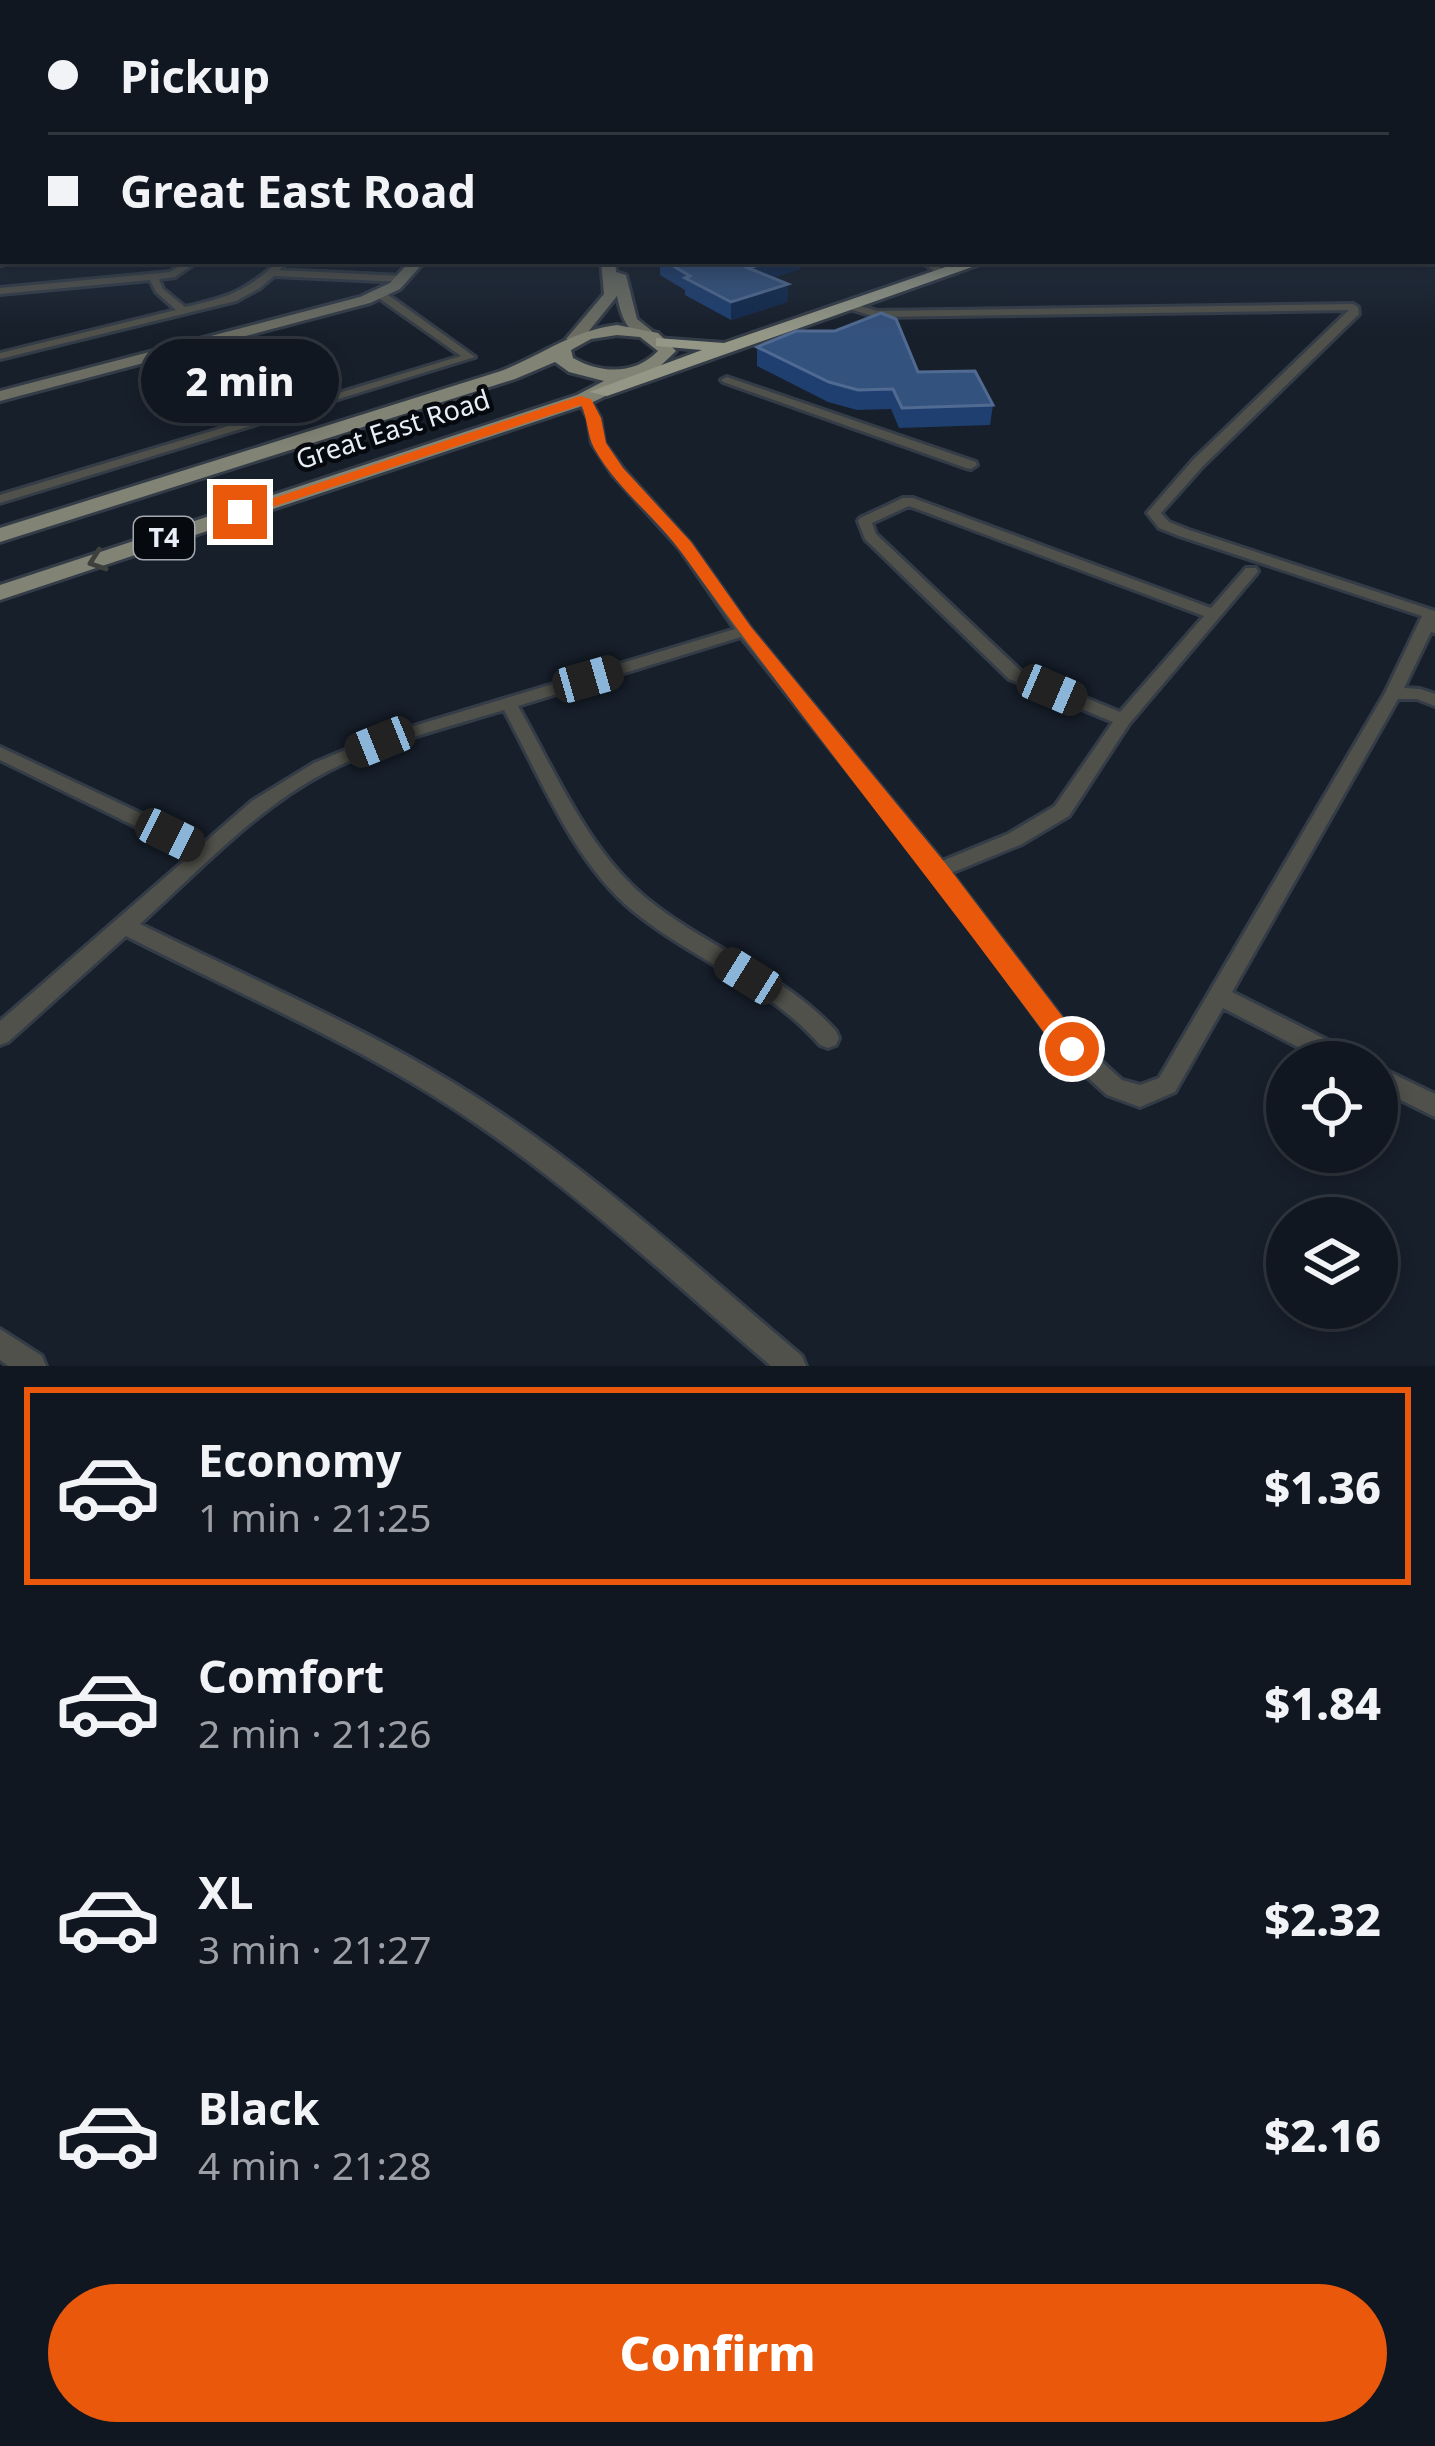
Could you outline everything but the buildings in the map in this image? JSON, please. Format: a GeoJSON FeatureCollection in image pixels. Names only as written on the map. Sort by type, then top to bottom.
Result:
{"type":"FeatureCollection","features":[{"type":"Feature","properties":{"kind":"highway","name":"Great East Road"},"geometry":{"type":"LineString","coordinates":[[592,396],[827,314],[865,309],[934,267]]}},
{"type":"Feature","properties":{"kind":"highway","name":"Great East Road"},"geometry":{"type":"LineString","coordinates":[[657,346],[726,344],[798,324]]}},
{"type":"Feature","properties":{"kind":"highway","name":"Great East Road"},"geometry":{"type":"LineString","coordinates":[[657,346],[736,346]]}},
{"type":"Feature","properties":{"kind":"main road"},"geometry":{"type":"LineString","coordinates":[[508,375],[573,338],[601,331],[657,346]]}},
{"type":"Feature","properties":{"kind":"main road"},"geometry":{"type":"LineString","coordinates":[[573,338],[574,368],[629,374],[657,346]]}},
{"type":"Feature","properties":{"kind":"main road","name":"Great East Road"},"geometry":{"type":"LineString","coordinates":[[0,535],[508,375],[573,338]]}},
{"type":"Feature","properties":{"kind":"main road","name":"T4"},"geometry":{"type":"LineString","coordinates":[[592,396],[629,374]]}},
{"type":"Feature","properties":{"kind":"main road","name":"Great East Road"},"geometry":{"type":"LineString","coordinates":[[0,593],[592,396]]}},
{"type":"Feature","properties":{"kind":"street"},"geometry":{"type":"LineString","coordinates":[[0,290],[154,277],[182,272],[190,264]]}},
{"type":"Feature","properties":{"kind":"street"},"geometry":{"type":"LineString","coordinates":[[0,356],[232,298],[282,264]]}},
{"type":"Feature","properties":{"kind":"street"},"geometry":{"type":"LineString","coordinates":[[0,396],[380,295],[404,279],[416,264]]}},
{"type":"Feature","properties":{"kind":"street"},"geometry":{"type":"LineString","coordinates":[[573,338],[611,294],[608,264]]}},
{"type":"Feature","properties":{"kind":"street"},"geometry":{"type":"LineString","coordinates":[[620,264],[619,292],[626,313],[633,326],[657,346]]}},
{"type":"Feature","properties":{"kind":"street"},"geometry":{"type":"LineString","coordinates":[[274,273],[404,279]]}},
{"type":"Feature","properties":{"kind":"street"},"geometry":{"type":"LineString","coordinates":[[154,277],[161,293],[183,310]]}},
{"type":"Feature","properties":{"kind":"street"},"geometry":{"type":"LineString","coordinates":[[0,499],[469,357],[380,295]]}},
{"type":"Feature","properties":{"kind":"street"},"geometry":{"type":"LineString","coordinates":[[592,396],[598,443],[685,545],[744,631],[938,870],[1072,1049],[1115,1088],[1140,1096],[1167,1085],[1431,627],[1430,614],[1184,533],[1164,525],[1154,513],[1198,463],[1355,312],[1354,307],[865,309]]}},
{"type":"Feature","properties":{"kind":"street"},"geometry":{"type":"LineString","coordinates":[[727,380],[970,465]]}},
{"type":"Feature","properties":{"kind":"street"},"geometry":{"type":"LineString","coordinates":[[1123,720],[1016,675],[870,536],[865,521],[908,501],[1216,615]]}},
{"type":"Feature","properties":{"kind":"street"},"geometry":{"type":"LineString","coordinates":[[938,870],[1015,839],[1062,811],[1123,720],[1251,572]]}},
{"type":"Feature","properties":{"kind":"street"},"geometry":{"type":"LineString","coordinates":[[0,1035],[259,806],[320,767],[380,742],[744,631]]}},
{"type":"Feature","properties":{"kind":"street"},"geometry":{"type":"LineString","coordinates":[[1393,693],[1435,700]]}},
{"type":"Feature","properties":{"kind":"street"},"geometry":{"type":"LineString","coordinates":[[508,702],[600,862],[619,886],[686,938],[811,1016],[828,1038]]}},
{"type":"Feature","properties":{"kind":"street"},"geometry":{"type":"LineString","coordinates":[[0,753],[205,852]]}},
{"type":"Feature","properties":{"kind":"street"},"geometry":{"type":"LineString","coordinates":[[124,926],[355,1043],[486,1117],[575,1183],[792,1366]]}},
{"type":"Feature","properties":{"kind":"street"},"geometry":{"type":"LineString","coordinates":[[1217,995],[1308,1041]]}},
{"type":"Feature","properties":{"kind":"street"},"geometry":{"type":"LineString","coordinates":[[1398,1087],[1435,1106]]}},
{"type":"Feature","properties":{"kind":"street"},"geometry":{"type":"LineString","coordinates":[[0,1343],[32,1366]]}},
{"type":"Feature","properties":{"kind":"route"},"geometry":{"type":"LineString","coordinates":[[240,512],[584,399],[594,418],[598,443],[618,472],[685,545],[744,631],[938,870],[1072,1049]]}}]}
